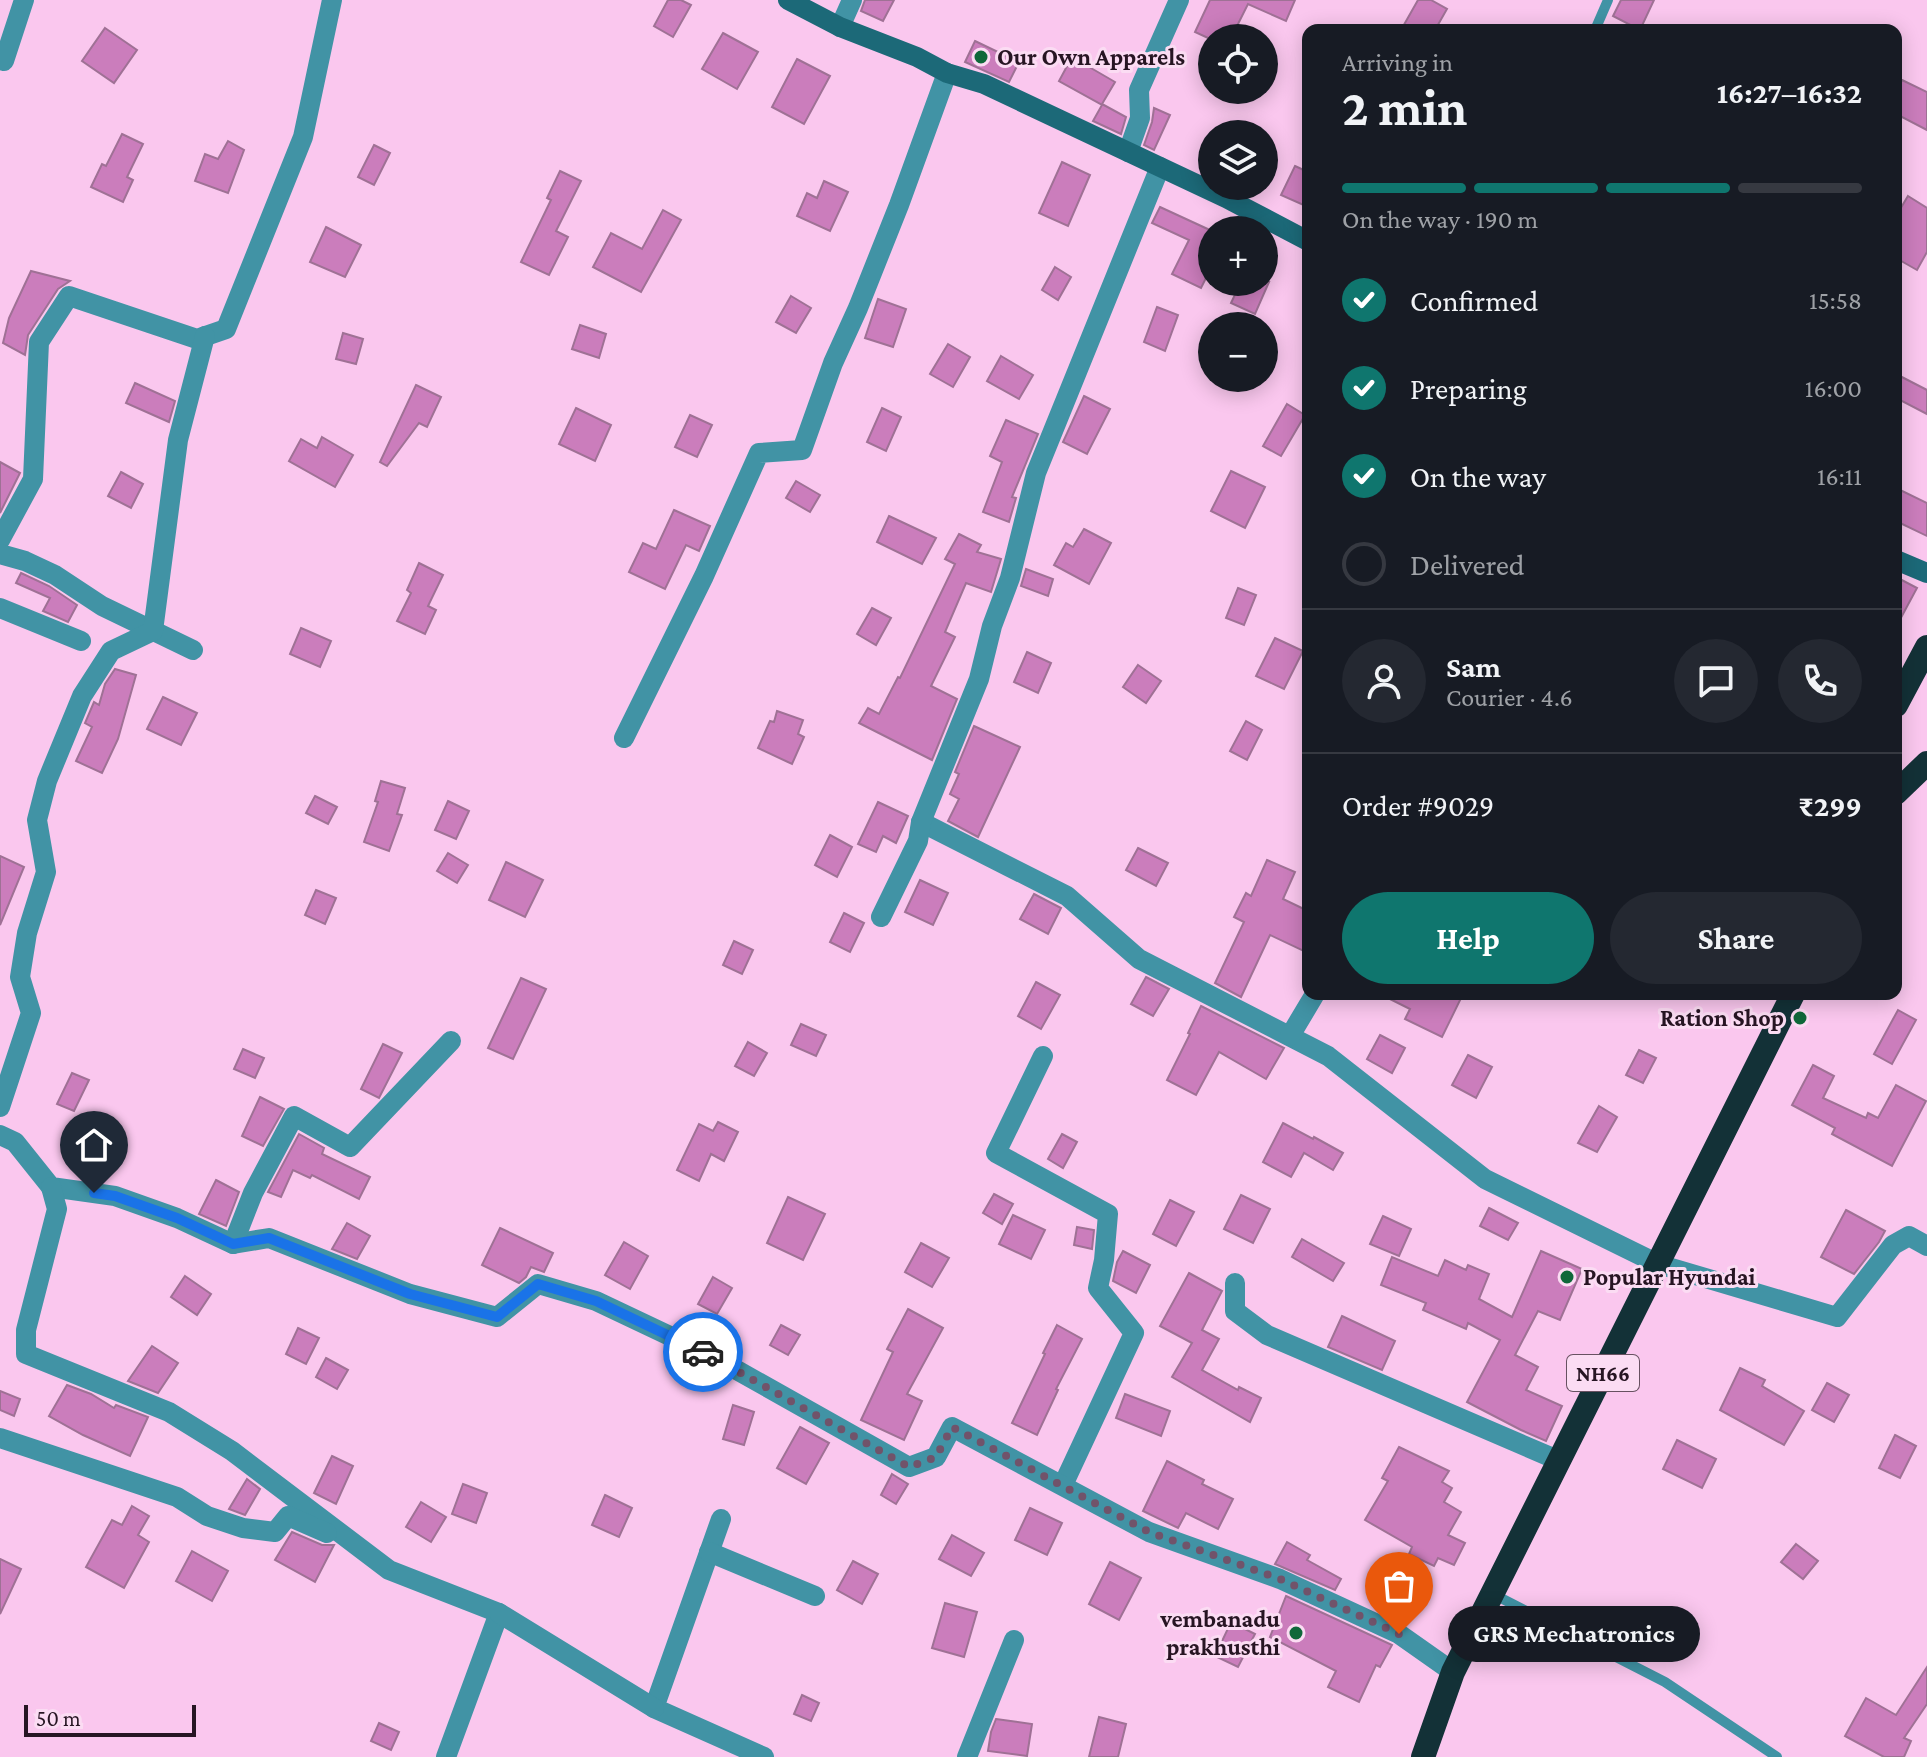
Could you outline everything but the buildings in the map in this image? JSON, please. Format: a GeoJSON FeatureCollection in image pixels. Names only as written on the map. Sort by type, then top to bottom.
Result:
{"type":"FeatureCollection","features":[{"type":"Feature","properties":{"kind":"highway"},"geometry":{"type":"LineString","coordinates":[[1902,694],[1927,647]]}},
{"type":"Feature","properties":{"kind":"highway"},"geometry":{"type":"LineString","coordinates":[[1902,787],[1927,763]]}},
{"type":"Feature","properties":{"kind":"highway","name":"NH66"},"geometry":{"type":"LineString","coordinates":[[1423,1757],[1453,1672],[1790,1000]]}},
{"type":"Feature","properties":{"kind":"street"},"geometry":{"type":"LineString","coordinates":[[4,61],[24,0]]}},
{"type":"Feature","properties":{"kind":"street"},"geometry":{"type":"LineString","coordinates":[[193,650],[102,606],[55,575],[1,554],[33,479],[39,342],[69,296],[197,339],[226,329],[303,137],[332,0]]}},
{"type":"Feature","properties":{"kind":"street"},"geometry":{"type":"LineString","coordinates":[[788,0],[840,27],[917,57],[947,73],[984,84],[1226,198],[1302,238]]}},
{"type":"Feature","properties":{"kind":"street"},"geometry":{"type":"LineString","coordinates":[[840,27],[852,0]]}},
{"type":"Feature","properties":{"kind":"street"},"geometry":{"type":"LineString","coordinates":[[1128,152],[1140,118],[1139,90],[1179,0]]}},
{"type":"Feature","properties":{"kind":"street"},"geometry":{"type":"LineString","coordinates":[[624,738],[704,576],[759,453],[802,450],[833,363],[899,205],[947,73]]}},
{"type":"Feature","properties":{"kind":"street"},"geometry":{"type":"LineString","coordinates":[[881,917],[918,841],[921,822],[979,679],[992,626],[1010,578],[1036,473],[1160,167]]}},
{"type":"Feature","properties":{"kind":"street"},"geometry":{"type":"LineString","coordinates":[[153,631],[178,440],[205,336]]}},
{"type":"Feature","properties":{"kind":"street"},"geometry":{"type":"LineString","coordinates":[[1902,563],[1927,573]]}},
{"type":"Feature","properties":{"kind":"street"},"geometry":{"type":"LineString","coordinates":[[0,608],[81,641]]}},
{"type":"Feature","properties":{"kind":"street"},"geometry":{"type":"LineString","coordinates":[[0,1107],[31,1013],[20,977],[27,933],[46,872],[37,820],[47,781],[82,696],[111,651],[153,631]]}},
{"type":"Feature","properties":{"kind":"street"},"geometry":{"type":"LineString","coordinates":[[921,822],[1067,896],[1139,959],[1328,1056],[1485,1179],[1658,1264],[1837,1317],[1893,1245],[1909,1236],[1927,1246]]}},
{"type":"Feature","properties":{"kind":"street"},"geometry":{"type":"LineString","coordinates":[[1290,1036],[1311,1000]]}},
{"type":"Feature","properties":{"kind":"street"},"geometry":{"type":"LineString","coordinates":[[233,1244],[253,1193],[294,1116],[350,1147],[451,1041]]}},
{"type":"Feature","properties":{"kind":"street"},"geometry":{"type":"LineString","coordinates":[[1043,1056],[996,1153],[1108,1214],[1098,1288],[1134,1333],[1063,1485]]}},
{"type":"Feature","properties":{"kind":"street"},"geometry":{"type":"LineString","coordinates":[[0,1135],[15,1142],[51,1187],[57,1209],[26,1330],[26,1354],[169,1412],[232,1451],[389,1570],[499,1613],[654,1708],[764,1757]]}},
{"type":"Feature","properties":{"kind":"street"},"geometry":{"type":"LineString","coordinates":[[51,1187],[115,1196],[177,1218],[233,1244],[269,1238],[410,1294],[497,1317],[538,1284],[596,1301],[710,1355],[909,1467],[936,1457],[952,1427],[1149,1532],[1280,1579],[1399,1634],[1453,1672]]}},
{"type":"Feature","properties":{"kind":"street"},"geometry":{"type":"LineString","coordinates":[[1235,1283],[1235,1311],[1267,1335],[1560,1461]]}},
{"type":"Feature","properties":{"kind":"street"},"geometry":{"type":"LineString","coordinates":[[0,1438],[177,1497],[207,1516],[243,1528],[275,1532],[288,1516],[356,1545]]}},
{"type":"Feature","properties":{"kind":"street"},"geometry":{"type":"LineString","coordinates":[[654,1708],[721,1519]]}},
{"type":"Feature","properties":{"kind":"street"},"geometry":{"type":"LineString","coordinates":[[709,1552],[815,1596]]}},
{"type":"Feature","properties":{"kind":"street"},"geometry":{"type":"LineString","coordinates":[[446,1757],[499,1613]]}},
{"type":"Feature","properties":{"kind":"street"},"geometry":{"type":"LineString","coordinates":[[967,1757],[1014,1640]]}},
{"type":"Feature","properties":{"kind":"lane"},"geometry":{"type":"LineString","coordinates":[[1598,24],[1608,0]]}},
{"type":"Feature","properties":{"kind":"lane"},"geometry":{"type":"LineString","coordinates":[[1493,1594],[1665,1682],[1777,1757]]}},
{"type":"Feature","properties":{"kind":"way so far"},"geometry":{"type":"LineString","coordinates":[[703,1352],[909,1467],[936,1457],[952,1427],[1149,1532],[1280,1579],[1399,1634]]}},
{"type":"Feature","properties":{"kind":"place","name":"Our Own Apparels"},"geometry":{"type":"Point","coordinates":[981,57]}},
{"type":"Feature","properties":{"kind":"place","name":"Ration Shop"},"geometry":{"type":"Point","coordinates":[1800,1018]}},
{"type":"Feature","properties":{"kind":"place","name":"Popular Hyundai"},"geometry":{"type":"Point","coordinates":[1567,1277]}},
{"type":"Feature","properties":{"kind":"place","name":"vembanadu prakhusthi"},"geometry":{"type":"Point","coordinates":[1296,1633]}},
{"type":"Feature","properties":{"kind":"place","name":"GRS Mechatronics"},"geometry":{"type":"Point","coordinates":[1399,1634]}},
{"type":"Feature","properties":{"kind":"route"},"geometry":{"type":"LineString","coordinates":[[94,1193],[115,1196],[177,1218],[233,1244],[269,1238],[410,1294],[497,1317],[538,1284],[596,1301],[703,1352]]}}]}
